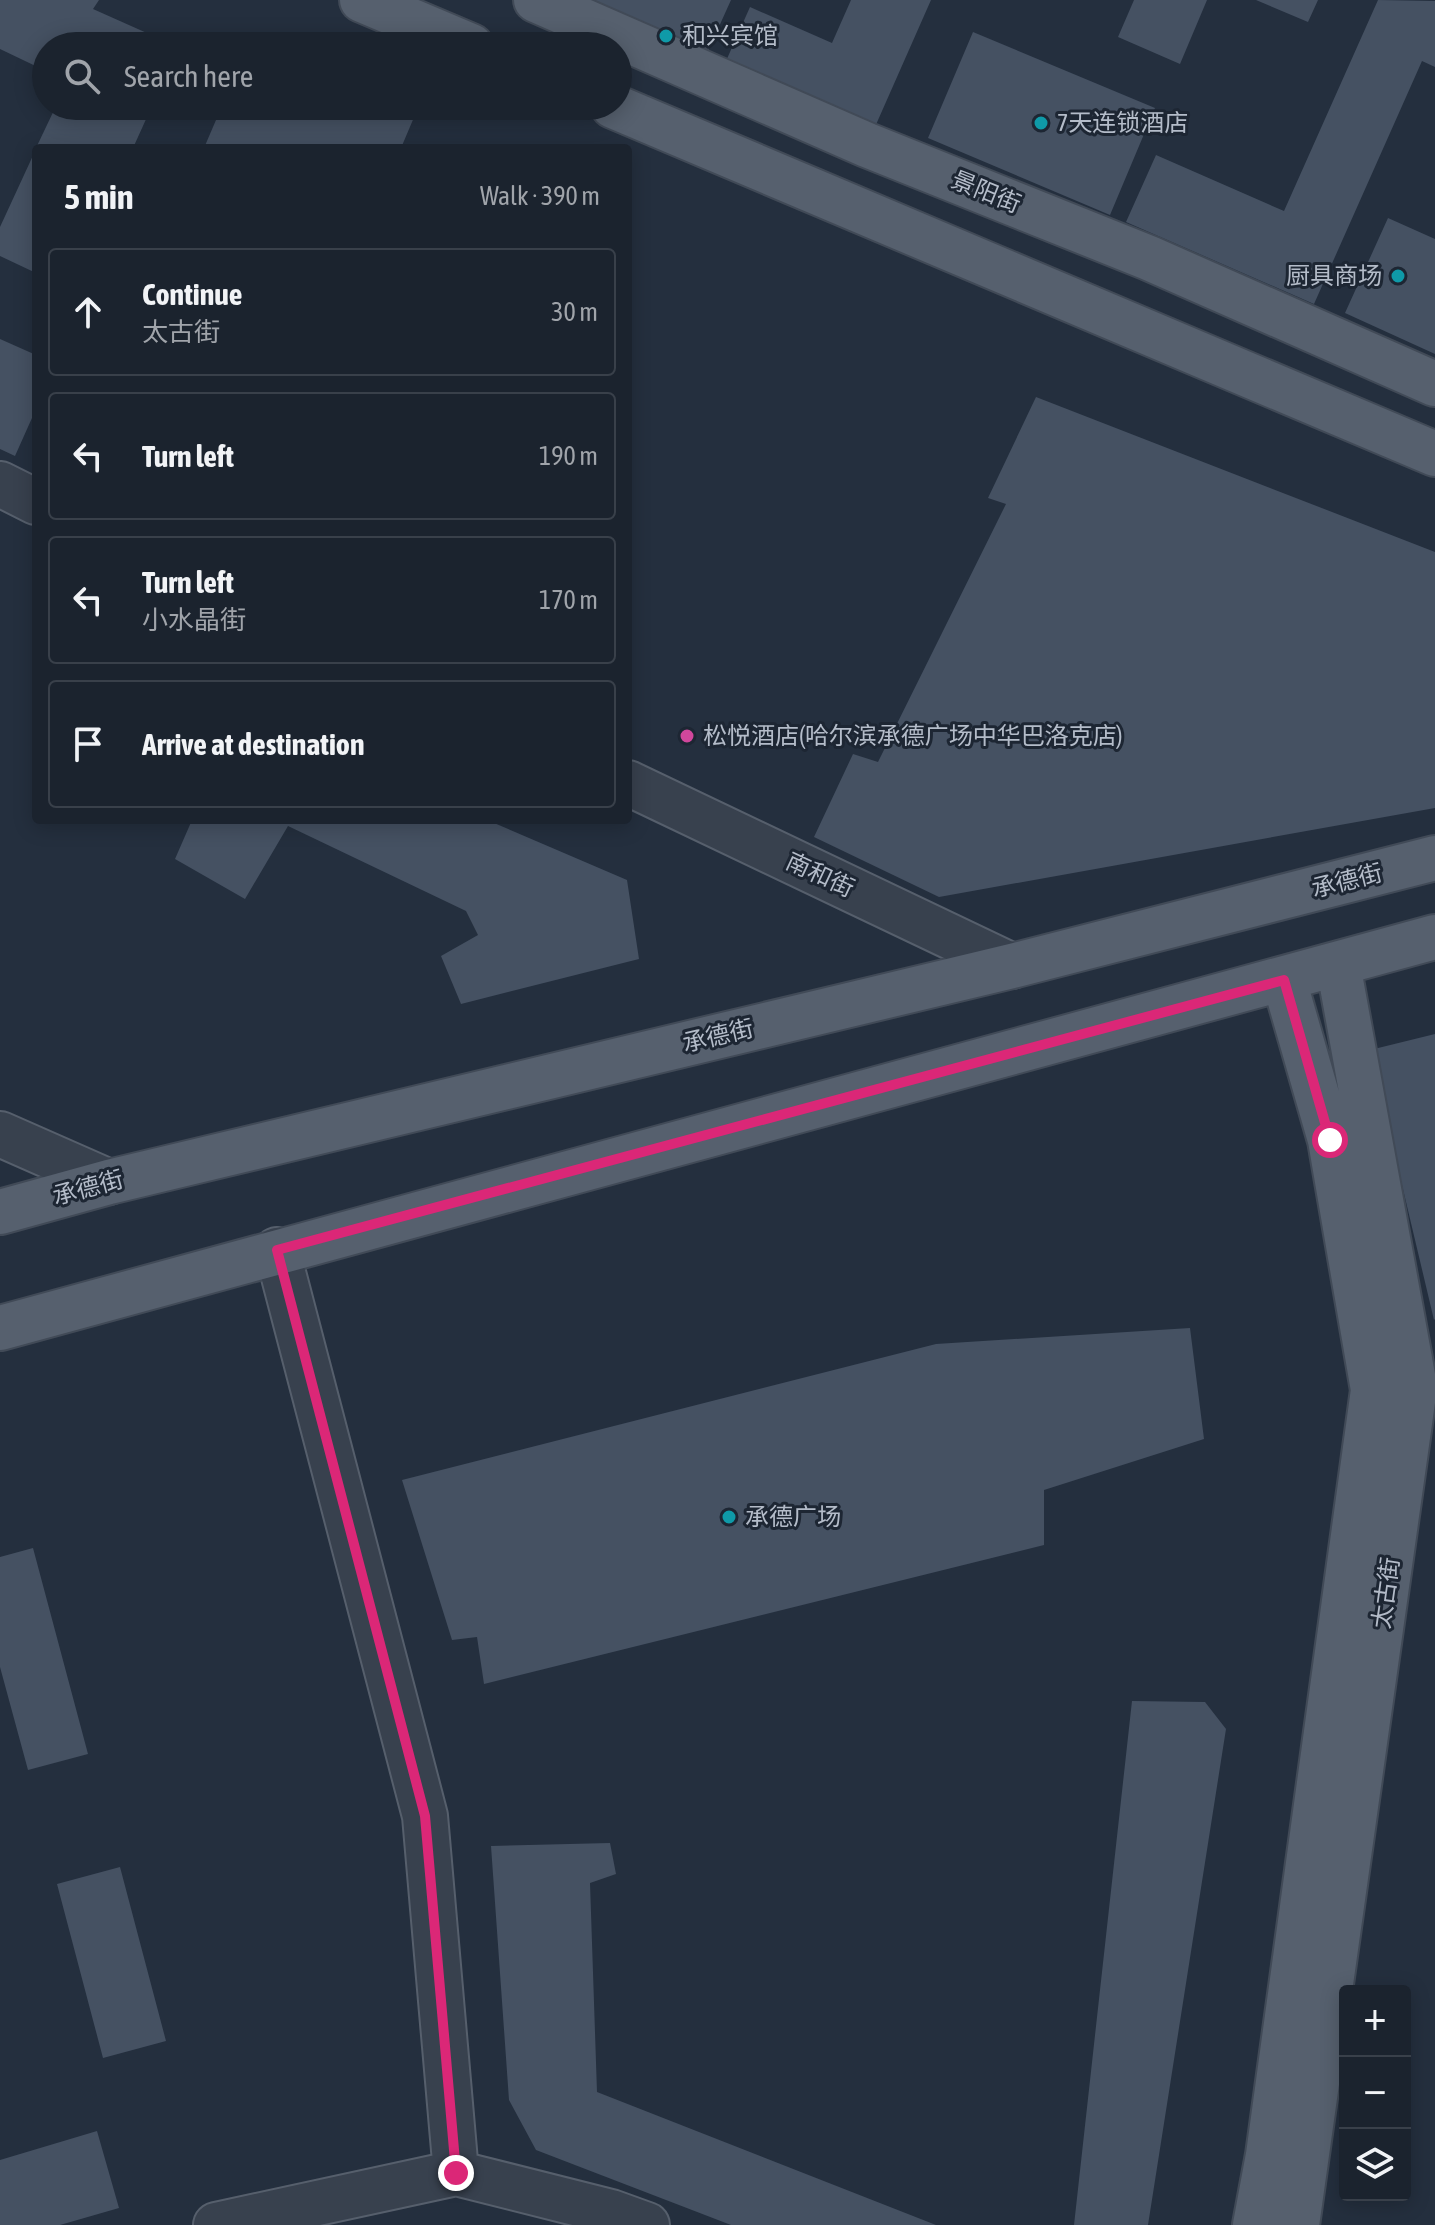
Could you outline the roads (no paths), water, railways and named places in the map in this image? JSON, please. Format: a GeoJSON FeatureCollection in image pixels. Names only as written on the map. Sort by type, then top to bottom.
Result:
{"type":"FeatureCollection","features":[{"type":"Feature","properties":{"kind":"main road"},"geometry":{"type":"LineString","coordinates":[[362,0],[438,32]]}},
{"type":"Feature","properties":{"kind":"main road","name":"景阳街"},"geometry":{"type":"LineString","coordinates":[[536,0],[609,32]]}},
{"type":"Feature","properties":{"kind":"main road","name":"景阳街"},"geometry":{"type":"LineString","coordinates":[[632,42],[867,145],[1149,258],[1435,384]]}},
{"type":"Feature","properties":{"kind":"main road"},"geometry":{"type":"LineString","coordinates":[[632,114],[1435,454]]}},
{"type":"Feature","properties":{"kind":"main road","name":"承德街"},"geometry":{"type":"LineString","coordinates":[[0,1212],[109,1182],[1012,966],[1435,858]]}},
{"type":"Feature","properties":{"kind":"main road"},"geometry":{"type":"LineString","coordinates":[[0,1328],[277,1250],[1435,937]]}},
{"type":"Feature","properties":{"kind":"main road","name":"太古街"},"geometry":{"type":"LineString","coordinates":[[1297,2225],[1415,1387],[1338,964]]}},
{"type":"Feature","properties":{"kind":"main road","name":"太古街"},"geometry":{"type":"LineString","coordinates":[[1255,2225],[1268,2155],[1373,1390],[1330,1140],[1284,980]]}},
{"type":"Feature","properties":{"kind":"street"},"geometry":{"type":"LineString","coordinates":[[0,484],[32,500]]}},
{"type":"Feature","properties":{"kind":"street","name":"南和街"},"geometry":{"type":"LineString","coordinates":[[632,785],[1012,966]]}},
{"type":"Feature","properties":{"kind":"street"},"geometry":{"type":"LineString","coordinates":[[0,1134],[109,1182]]}},
{"type":"Feature","properties":{"kind":"street"},"geometry":{"type":"LineString","coordinates":[[277,1250],[425,1816],[456,2173]]}},
{"type":"Feature","properties":{"kind":"street"},"geometry":{"type":"LineString","coordinates":[[216,2225],[456,2173],[620,2221]]}},
{"type":"Feature","properties":{"kind":"place","name":"和兴宾馆"},"geometry":{"type":"Point","coordinates":[666,36]}},
{"type":"Feature","properties":{"kind":"place","name":"7天连锁酒店"},"geometry":{"type":"Point","coordinates":[1041,123]}},
{"type":"Feature","properties":{"kind":"place","name":"厨具商场"},"geometry":{"type":"Point","coordinates":[1398,276]}},
{"type":"Feature","properties":{"kind":"place","name":"松悦酒店(哈尔滨承德广场中华巴洛克店)"},"geometry":{"type":"Point","coordinates":[687,736]}},
{"type":"Feature","properties":{"kind":"place","name":"承德广场"},"geometry":{"type":"Point","coordinates":[729,1517]}}]}
